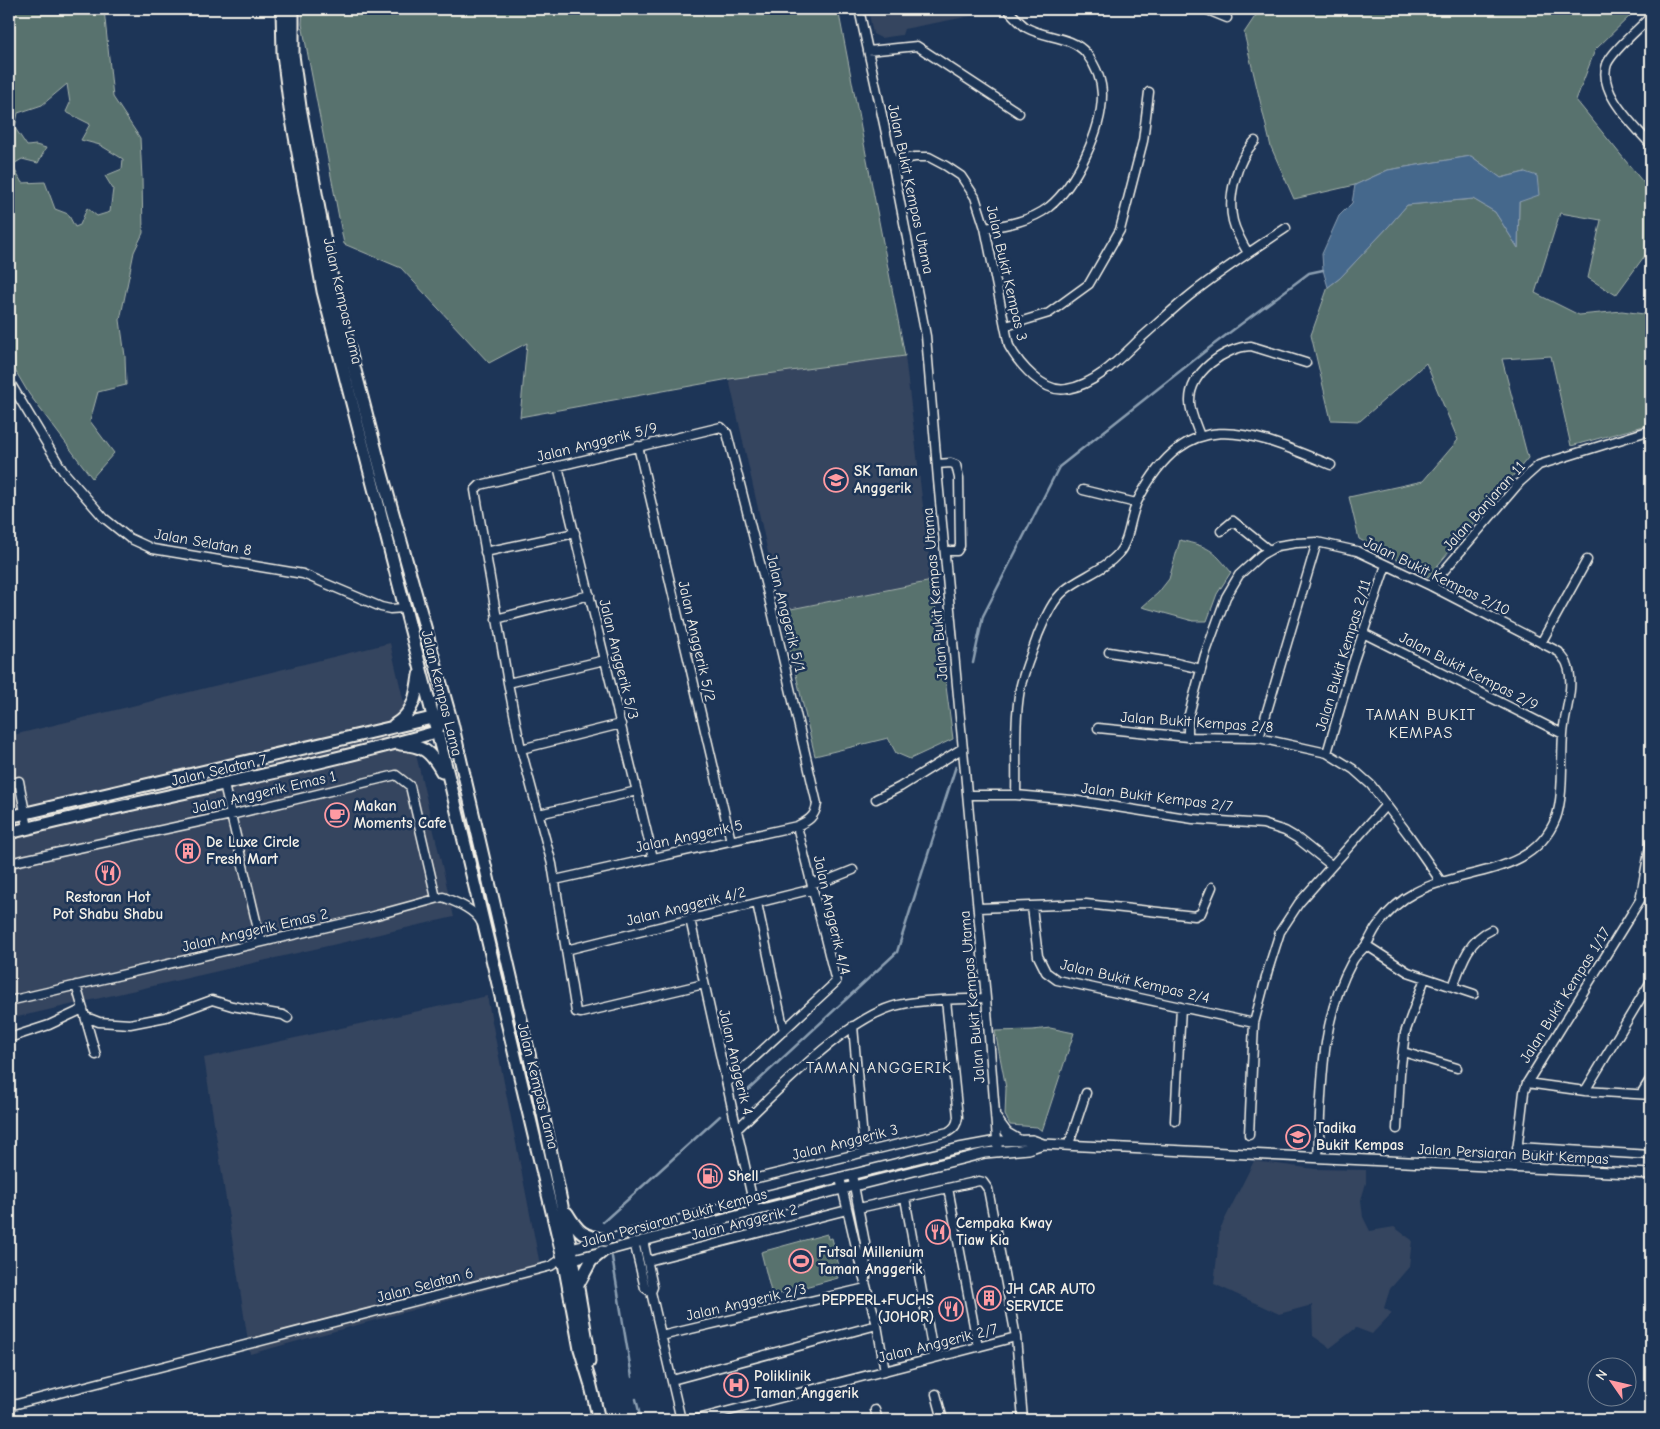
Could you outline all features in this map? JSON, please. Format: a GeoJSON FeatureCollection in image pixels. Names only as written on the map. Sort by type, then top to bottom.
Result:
{"type":"FeatureCollection","features":[{"type":"Feature","properties":{"kind":"main road","name":"Jalan Kempas Lama"},"geometry":{"type":"LineString","coordinates":[[282,9],[283,54],[290,109],[323,291],[436,725],[498,988],[578,1286],[588,1347],[590,1382]]}},
{"type":"Feature","properties":{"kind":"main road","name":"Jalan Kempas Lama"},"geometry":{"type":"LineString","coordinates":[[293,9],[293,55],[300,107],[334,290],[382,474],[437,666],[464,773],[543,1114],[562,1205],[580,1349],[599,1420]]}},
{"type":"Feature","properties":{"kind":"main road"},"geometry":{"type":"LineString","coordinates":[[437,666],[444,709],[436,725],[451,736],[464,773]]}},
{"type":"Feature","properties":{"kind":"main road"},"geometry":{"type":"LineString","coordinates":[[386,729],[398,723],[410,712],[414,702],[420,669]]}},
{"type":"Feature","properties":{"kind":"main road","name":"Jalan Selatan 7"},"geometry":{"type":"LineString","coordinates":[[9,817],[386,729],[436,725]]}},
{"type":"Feature","properties":{"kind":"main road","name":"Jalan Selatan 7"},"geometry":{"type":"LineString","coordinates":[[9,833],[224,785],[395,744],[436,725]]}},
{"type":"Feature","properties":{"kind":"main road"},"geometry":{"type":"LineString","coordinates":[[395,744],[410,745],[424,749],[435,759],[451,786]]}},
{"type":"Feature","properties":{"kind":"main road"},"geometry":{"type":"LineString","coordinates":[[562,1205],[578,1230],[583,1234],[606,1240]]}},
{"type":"Feature","properties":{"kind":"main road"},"geometry":{"type":"LineString","coordinates":[[578,1286],[591,1261],[602,1252]]}},
{"type":"Feature","properties":{"kind":"street","name":"Jalan Bukit Kempas Utama"},"geometry":{"type":"LineString","coordinates":[[859,9],[892,160],[926,336],[968,794],[998,1152]]}},
{"type":"Feature","properties":{"kind":"street"},"geometry":{"type":"LineString","coordinates":[[985,228],[1008,225],[1029,218],[1049,206],[1067,187],[1087,155],[1094,136],[1102,95],[1100,80],[1094,66],[1084,52],[1069,42],[1027,28],[1010,12],[1010,9]]}},
{"type":"Feature","properties":{"kind":"street"},"geometry":{"type":"LineString","coordinates":[[1205,9],[1227,18]]}},
{"type":"Feature","properties":{"kind":"street"},"geometry":{"type":"LineString","coordinates":[[1651,16],[1615,52],[1607,64],[1606,77],[1611,96],[1651,145]]}},
{"type":"Feature","properties":{"kind":"street"},"geometry":{"type":"LineString","coordinates":[[868,51],[912,45],[917,46],[1019,113]]}},
{"type":"Feature","properties":{"kind":"street"},"geometry":{"type":"LineString","coordinates":[[1006,326],[1049,313],[1089,284],[1120,230],[1143,141],[1148,92]]}},
{"type":"Feature","properties":{"kind":"street"},"geometry":{"type":"LineString","coordinates":[[1248,253],[1238,236],[1233,220],[1232,200],[1236,174],[1249,147],[1255,141]]}},
{"type":"Feature","properties":{"kind":"street","name":"Jalan Bukit Kempas 3"},"geometry":{"type":"LineString","coordinates":[[892,160],[928,157],[960,176],[975,197],[985,228],[1009,346],[1017,361],[1032,375],[1055,389],[1066,390],[1083,384],[1115,363],[1215,275],[1286,228]]}},
{"type":"Feature","properties":{"kind":"street"},"geometry":{"type":"LineString","coordinates":[[1200,436],[1190,401],[1192,390],[1205,367],[1243,346],[1251,346],[1306,363]]}},
{"type":"Feature","properties":{"kind":"street","name":"Jalan Selatan 8"},"geometry":{"type":"LineString","coordinates":[[9,381],[63,471],[100,514],[129,538],[153,549],[303,574],[381,607],[390,609],[405,608]]}},
{"type":"Feature","properties":{"kind":"street","name":"Jalan Anggerik 5/9"},"geometry":{"type":"LineString","coordinates":[[485,552],[475,493],[480,485],[718,427],[725,429]]}},
{"type":"Feature","properties":{"kind":"street","name":"Jalan Anggerik 5/1"},"geometry":{"type":"LineString","coordinates":[[725,429],[769,598],[817,804]]}},
{"type":"Feature","properties":{"kind":"street","name":"Jalan Banjaran 11"},"geometry":{"type":"LineString","coordinates":[[1431,586],[1520,482],[1539,465],[1651,430]]}},
{"type":"Feature","properties":{"kind":"street"},"geometry":{"type":"LineString","coordinates":[[1016,794],[1020,688],[1046,615],[1065,590],[1105,565],[1118,554],[1124,544],[1136,503],[1145,486],[1178,447],[1200,436],[1217,434],[1252,436],[1269,440],[1331,465]]}},
{"type":"Feature","properties":{"kind":"street","name":"Jalan Anggerik 5/2"},"geometry":{"type":"LineString","coordinates":[[638,446],[731,841]]}},
{"type":"Feature","properties":{"kind":"street"},"geometry":{"type":"LineString","coordinates":[[937,464],[951,463],[956,465],[958,478],[960,546],[957,551],[945,551]]}},
{"type":"Feature","properties":{"kind":"street","name":"Jalan Anggerik 5/3"},"geometry":{"type":"LineString","coordinates":[[558,466],[653,858]]}},
{"type":"Feature","properties":{"kind":"street"},"geometry":{"type":"LineString","coordinates":[[1082,490],[1136,503]]}},
{"type":"Feature","properties":{"kind":"street"},"geometry":{"type":"LineString","coordinates":[[1221,531],[1233,521],[1269,550]]}},
{"type":"Feature","properties":{"kind":"street"},"geometry":{"type":"LineString","coordinates":[[574,533],[485,552],[521,749],[555,880],[576,1012],[581,1013],[704,984]]}},
{"type":"Feature","properties":{"kind":"street"},"geometry":{"type":"LineString","coordinates":[[1259,738],[1316,542]]}},
{"type":"Feature","properties":{"kind":"street","name":"Jalan Bukit Kempas 2/10"},"geometry":{"type":"LineString","coordinates":[[1188,737],[1188,718],[1201,669],[1217,619],[1239,575],[1261,555],[1277,546],[1316,542],[1358,551],[1431,586],[1559,652],[1567,664],[1570,679],[1563,734]]}},
{"type":"Feature","properties":{"kind":"street"},"geometry":{"type":"LineString","coordinates":[[1541,644],[1587,560]]}},
{"type":"Feature","properties":{"kind":"street","name":"Jalan Bukit Kempas 2/11"},"geometry":{"type":"LineString","coordinates":[[1328,753],[1353,663],[1386,565]]}},
{"type":"Feature","properties":{"kind":"street"},"geometry":{"type":"LineString","coordinates":[[496,619],[590,595]]}},
{"type":"Feature","properties":{"kind":"street","name":"Jalan Bukit Kempas 2/9"},"geometry":{"type":"LineString","coordinates":[[1363,633],[1563,734]]}},
{"type":"Feature","properties":{"kind":"street"},"geometry":{"type":"LineString","coordinates":[[1109,652],[1176,662],[1201,669]]}},
{"type":"Feature","properties":{"kind":"street"},"geometry":{"type":"LineString","coordinates":[[508,683],[606,660]]}},
{"type":"Feature","properties":{"kind":"street"},"geometry":{"type":"LineString","coordinates":[[521,749],[621,724]]}},
{"type":"Feature","properties":{"kind":"street","name":"Jalan Bukit Kempas 2/8"},"geometry":{"type":"LineString","coordinates":[[1098,728],[1188,737],[1259,738],[1328,753],[1353,769],[1371,784],[1442,883]]}},
{"type":"Feature","properties":{"kind":"street"},"geometry":{"type":"LineString","coordinates":[[1318,1157],[1326,1034],[1332,1012],[1352,961],[1366,945],[1377,926],[1398,904],[1415,892],[1468,875],[1503,867],[1519,860],[1537,846],[1548,832],[1556,817],[1562,784],[1563,734]]}},
{"type":"Feature","properties":{"kind":"street"},"geometry":{"type":"LineString","coordinates":[[876,799],[900,787],[963,748]]}},
{"type":"Feature","properties":{"kind":"street","name":"Jalan Anggerik Emas 1"},"geometry":{"type":"LineString","coordinates":[[9,863],[232,815],[396,775],[410,786],[436,898]]}},
{"type":"Feature","properties":{"kind":"street"},"geometry":{"type":"LineString","coordinates":[[9,784],[20,781],[28,828]]}},
{"type":"Feature","properties":{"kind":"street"},"geometry":{"type":"LineString","coordinates":[[224,785],[261,942]]}},
{"type":"Feature","properties":{"kind":"street"},"geometry":{"type":"LineString","coordinates":[[539,814],[637,791]]}},
{"type":"Feature","properties":{"kind":"street","name":"Jalan Bukit Kempas 2/7"},"geometry":{"type":"LineString","coordinates":[[968,794],[1016,794],[1193,819],[1264,824],[1280,829],[1297,838],[1331,865]]}},
{"type":"Feature","properties":{"kind":"street","name":"Jalan Anggerik 5"},"geometry":{"type":"LineString","coordinates":[[555,880],[797,826],[807,822],[812,817],[817,804]]}},
{"type":"Feature","properties":{"kind":"street"},"geometry":{"type":"LineString","coordinates":[[1249,1135],[1254,1023],[1280,932],[1294,909],[1386,805]]}},
{"type":"Feature","properties":{"kind":"street","name":"Jalan Anggerik 4/4"},"geometry":{"type":"LineString","coordinates":[[727,1083],[836,982],[797,826]]}},
{"type":"Feature","properties":{"kind":"street","name":"Jalan Bukit Kempas 1/17"},"geometry":{"type":"LineString","coordinates":[[1515,1168],[1524,1092],[1527,1083],[1640,900],[1651,841]]}},
{"type":"Feature","properties":{"kind":"street","name":"Jalan Anggerik 4/2"},"geometry":{"type":"LineString","coordinates":[[566,950],[757,903],[813,886],[853,870]]}},
{"type":"Feature","properties":{"kind":"street"},"geometry":{"type":"LineString","coordinates":[[978,908],[1086,904],[1195,916],[1201,913],[1212,887]]}},
{"type":"Feature","properties":{"kind":"street"},"geometry":{"type":"LineString","coordinates":[[436,898],[443,897],[480,918],[488,940]]}},
{"type":"Feature","properties":{"kind":"street","name":"Jalan Anggerik Emas 2"},"geometry":{"type":"LineString","coordinates":[[9,1001],[366,918],[436,898]]}},
{"type":"Feature","properties":{"kind":"street"},"geometry":{"type":"LineString","coordinates":[[757,903],[784,1030]]}},
{"type":"Feature","properties":{"kind":"street","name":"Jalan Bukit Kempas 2/4"},"geometry":{"type":"LineString","coordinates":[[1032,907],[1038,956],[1046,972],[1056,980],[1254,1023]]}},
{"type":"Feature","properties":{"kind":"street","name":"Jalan Anggerik 4"},"geometry":{"type":"LineString","coordinates":[[690,920],[755,1210]]}},
{"type":"Feature","properties":{"kind":"street"},"geometry":{"type":"LineString","coordinates":[[1453,986],[1464,956],[1481,934],[1491,930]]}},
{"type":"Feature","properties":{"kind":"street"},"geometry":{"type":"LineString","coordinates":[[1366,945],[1408,972],[1474,994]]}},
{"type":"Feature","properties":{"kind":"street"},"geometry":{"type":"LineString","coordinates":[[1397,1128],[1405,1034],[1425,978]]}},
{"type":"Feature","properties":{"kind":"street"},"geometry":{"type":"LineString","coordinates":[[1585,1091],[1651,981]]}},
{"type":"Feature","properties":{"kind":"street"},"geometry":{"type":"LineString","coordinates":[[76,986],[96,1055]]}},
{"type":"Feature","properties":{"kind":"street"},"geometry":{"type":"LineString","coordinates":[[737,1129],[808,1064],[853,1026],[866,1018],[902,1004],[986,998]]}},
{"type":"Feature","properties":{"kind":"street"},"geometry":{"type":"LineString","coordinates":[[9,1038],[84,1013],[99,1022],[130,1024],[166,1017],[212,1000],[232,1006],[283,1015],[288,1018]]}},
{"type":"Feature","properties":{"kind":"street","name":"Jalan Anggerik 3"},"geometry":{"type":"LineString","coordinates":[[748,1180],[948,1132],[957,1124],[958,1116],[946,1000]]}},
{"type":"Feature","properties":{"kind":"street"},"geometry":{"type":"LineString","coordinates":[[1175,1121],[1181,1007]]}},
{"type":"Feature","properties":{"kind":"street"},"geometry":{"type":"LineString","coordinates":[[853,1026],[864,1151]]}},
{"type":"Feature","properties":{"kind":"street"},"geometry":{"type":"LineString","coordinates":[[1403,1052],[1457,1068]]}},
{"type":"Feature","properties":{"kind":"street"},"geometry":{"type":"LineString","coordinates":[[1641,1094],[1651,1078]]}},
{"type":"Feature","properties":{"kind":"street"},"geometry":{"type":"LineString","coordinates":[[1527,1083],[1585,1091],[1651,1095]]}},
{"type":"Feature","properties":{"kind":"street"},"geometry":{"type":"LineString","coordinates":[[1069,1144],[1086,1093]]}},
{"type":"Feature","properties":{"kind":"street"},"geometry":{"type":"LineString","coordinates":[[996,1118],[1008,1132],[1021,1141]]}},
{"type":"Feature","properties":{"kind":"street","name":"Jalan Persiaran Bukit Kempas"},"geometry":{"type":"LineString","coordinates":[[569,1256],[606,1240],[753,1199],[959,1148],[998,1141],[1032,1140],[1043,1144]]}},
{"type":"Feature","properties":{"kind":"street","name":"Jalan Persiaran Bukit Kempas"},"geometry":{"type":"LineString","coordinates":[[569,1256],[602,1252],[755,1210],[985,1153],[1028,1149],[1043,1144],[1651,1174]]}},
{"type":"Feature","properties":{"kind":"street"},"geometry":{"type":"LineString","coordinates":[[1517,1147],[1651,1154]]}},
{"type":"Feature","properties":{"kind":"street"},"geometry":{"type":"LineString","coordinates":[[852,1174],[866,1258],[866,1288]]}},
{"type":"Feature","properties":{"kind":"street"},"geometry":{"type":"LineString","coordinates":[[840,1178],[866,1288],[877,1325],[885,1371]]}},
{"type":"Feature","properties":{"kind":"street"},"geometry":{"type":"LineString","coordinates":[[859,1208],[979,1181],[983,1182],[988,1189],[1016,1337],[1024,1420]]}},
{"type":"Feature","properties":{"kind":"street"},"geometry":{"type":"LineString","coordinates":[[948,1188],[978,1347]]}},
{"type":"Feature","properties":{"kind":"street"},"geometry":{"type":"LineString","coordinates":[[905,1198],[934,1358]]}},
{"type":"Feature","properties":{"kind":"street","name":"Jalan Anggerik 2"},"geometry":{"type":"LineString","coordinates":[[648,1261],[847,1210]]}},
{"type":"Feature","properties":{"kind":"street"},"geometry":{"type":"LineString","coordinates":[[638,1241],[648,1261],[653,1287],[651,1292],[681,1420]]}},
{"type":"Feature","properties":{"kind":"street"},"geometry":{"type":"LineString","coordinates":[[638,1241],[645,1288],[651,1292]]}},
{"type":"Feature","properties":{"kind":"street","name":"Jalan Selatan 6"},"geometry":{"type":"LineString","coordinates":[[9,1406],[551,1266],[569,1256]]}},
{"type":"Feature","properties":{"kind":"street","name":"Jalan Anggerik 2/3"},"geometry":{"type":"LineString","coordinates":[[661,1336],[866,1288]]}},
{"type":"Feature","properties":{"kind":"street"},"geometry":{"type":"LineString","coordinates":[[672,1380],[877,1325]]}},
{"type":"Feature","properties":{"kind":"street","name":"Jalan Anggerik 2/7"},"geometry":{"type":"LineString","coordinates":[[694,1420],[1016,1337]]}},
{"type":"Feature","properties":{"kind":"street"},"geometry":{"type":"LineString","coordinates":[[936,1394],[943,1420]]}},
{"type":"Feature","properties":{"kind":"street"},"geometry":{"type":"LineString","coordinates":[[875,1410],[878,1420]]}},
{"type":"Feature","properties":{"kind":"shaded area"},"geometry":{"type":"Polygon","coordinates":[[[868,9],[1002,10],[904,29],[902,35],[881,38],[873,34],[868,9]]]}},
{"type":"Feature","properties":{"kind":"shaded area"},"geometry":{"type":"Polygon","coordinates":[[[1471,156],[1501,178],[1525,172],[1537,176],[1539,195],[1519,202],[1518,248],[1495,212],[1473,199],[1407,205],[1340,278],[1328,287],[1323,270],[1322,254],[1339,216],[1352,203],[1355,185],[1388,170],[1471,156]]]}},
{"type":"Feature","properties":{"kind":"shaded area","name":"SK Taman Anggerik"},"geometry":{"type":"Polygon","coordinates":[[[905,356],[932,581],[781,611],[729,379],[905,356]]]}},
{"type":"Feature","properties":{"kind":"shaded area"},"geometry":{"type":"Polygon","coordinates":[[[390,643],[454,917],[9,1019],[9,736],[390,643]]]}},
{"type":"Feature","properties":{"kind":"shaded area"},"geometry":{"type":"Polygon","coordinates":[[[487,996],[542,1275],[250,1354],[204,1058],[487,996]]]}},
{"type":"Feature","properties":{"kind":"shaded area"},"geometry":{"type":"Polygon","coordinates":[[[1254,1161],[1315,1169],[1366,1170],[1366,1183],[1361,1200],[1363,1217],[1370,1231],[1394,1227],[1412,1240],[1409,1267],[1390,1289],[1384,1308],[1392,1313],[1372,1334],[1356,1328],[1330,1348],[1313,1336],[1312,1305],[1279,1314],[1214,1284],[1220,1229],[1254,1161]]]}},
{"type":"Feature","properties":{"kind":"green space"},"geometry":{"type":"Polygon","coordinates":[[[9,9],[104,9],[113,97],[140,138],[143,233],[134,252],[120,320],[125,356],[126,385],[98,392],[90,421],[114,453],[92,478],[29,394],[9,360],[9,9]],[[67,84],[42,105],[18,113],[15,128],[27,146],[36,145],[46,148],[38,163],[22,159],[12,165],[22,183],[45,182],[55,209],[68,214],[75,227],[80,225],[87,208],[97,216],[110,212],[113,189],[105,176],[122,169],[123,159],[100,145],[81,140],[90,124],[66,112],[70,103],[67,84]]]}},
{"type":"Feature","properties":{"kind":"green space"},"geometry":{"type":"Polygon","coordinates":[[[303,9],[838,9],[905,356],[729,379],[520,417],[527,343],[489,363],[401,268],[344,244],[302,24],[303,9]]]}},
{"type":"Feature","properties":{"kind":"green space"},"geometry":{"type":"Polygon","coordinates":[[[1260,9],[1637,9],[1595,50],[1576,100],[1651,192],[1651,247],[1616,295],[1588,278],[1601,220],[1560,213],[1535,293],[1579,315],[1622,311],[1651,315],[1651,424],[1571,446],[1551,356],[1502,359],[1528,458],[1428,577],[1359,539],[1349,497],[1423,481],[1458,440],[1426,363],[1360,421],[1331,420],[1311,335],[1328,287],[1340,278],[1407,205],[1473,199],[1495,212],[1518,248],[1519,202],[1525,172],[1501,178],[1471,156],[1388,170],[1355,185],[1294,199],[1271,147],[1244,33],[1260,9]]]}},
{"type":"Feature","properties":{"kind":"green space"},"geometry":{"type":"Polygon","coordinates":[[[1180,540],[1210,550],[1231,572],[1217,594],[1207,621],[1193,621],[1142,607],[1158,593],[1169,579],[1180,540]]]}},
{"type":"Feature","properties":{"kind":"green space"},"geometry":{"type":"Polygon","coordinates":[[[932,581],[953,739],[910,759],[896,753],[888,738],[815,756],[781,611],[932,581]]]}},
{"type":"Feature","properties":{"kind":"green space"},"geometry":{"type":"Polygon","coordinates":[[[1050,1028],[1074,1033],[1042,1131],[1037,1127],[1010,1125],[1005,1115],[1006,1088],[995,1031],[1050,1028]]]}},
{"type":"Feature","properties":{"kind":"green space","name":"Futsal Millenium Taman Anggerik"},"geometry":{"type":"Polygon","coordinates":[[[827,1234],[828,1239],[832,1238],[840,1270],[836,1271],[838,1278],[772,1296],[761,1252],[827,1234]]]}},
{"type":"Feature","properties":{"kind":"waterway"},"geometry":{"type":"LineString","coordinates":[[973,663],[983,616],[1059,467],[1213,345],[1309,273],[1323,270]]}},
{"type":"Feature","properties":{"kind":"waterway"},"geometry":{"type":"LineString","coordinates":[[745,1093],[897,952],[956,766]]}},
{"type":"Feature","properties":{"kind":"waterway"},"geometry":{"type":"LineString","coordinates":[[603,1222],[720,1116]]}},
{"type":"Feature","properties":{"kind":"waterway"},"geometry":{"type":"LineString","coordinates":[[612,1257],[632,1377]]}},
{"type":"Feature","properties":{"kind":"waterway"},"geometry":{"type":"LineString","coordinates":[[636,1399],[641,1420]]}},
{"type":"Feature","properties":{"kind":"place","name":"SK Taman Anggerik"},"geometry":{"type":"Point","coordinates":[836,480]}},
{"type":"Feature","properties":{"kind":"place","name":"Makan Moments Cafe"},"geometry":{"type":"Point","coordinates":[337,815]}},
{"type":"Feature","properties":{"kind":"place","name":"De Luxe Circle Fresh Mart"},"geometry":{"type":"Point","coordinates":[188,851]}},
{"type":"Feature","properties":{"kind":"place","name":"Restoran Hot Pot Shabu Shabu"},"geometry":{"type":"Point","coordinates":[108,873]}},
{"type":"Feature","properties":{"kind":"place","name":"Tadika Bukit Kempas"},"geometry":{"type":"Point","coordinates":[1298,1137]}},
{"type":"Feature","properties":{"kind":"place","name":"Shell"},"geometry":{"type":"Point","coordinates":[710,1176]}},
{"type":"Feature","properties":{"kind":"place","name":"Cempaka Kway Tiaw Kia"},"geometry":{"type":"Point","coordinates":[938,1232]}},
{"type":"Feature","properties":{"kind":"place","name":"Futsal Millenium Taman Anggerik"},"geometry":{"type":"Point","coordinates":[801,1261]}},
{"type":"Feature","properties":{"kind":"place","name":"JH CAR AUTO SERVICE"},"geometry":{"type":"Point","coordinates":[989,1298]}},
{"type":"Feature","properties":{"kind":"place","name":"PEPPERL+FUCHS (JOHOR)"},"geometry":{"type":"Point","coordinates":[951,1309]}},
{"type":"Feature","properties":{"kind":"place","name":"Poliklinik Taman Anggerik"},"geometry":{"type":"Point","coordinates":[736,1385]}},
{"type":"Feature","properties":{"kind":"district","name":"TAMAN BUKIT KEMPAS"},"geometry":{"type":"Point","coordinates":[1421,723]}},
{"type":"Feature","properties":{"kind":"district","name":"TAMAN ANGGERIK"},"geometry":{"type":"Point","coordinates":[879,1067]}}]}
